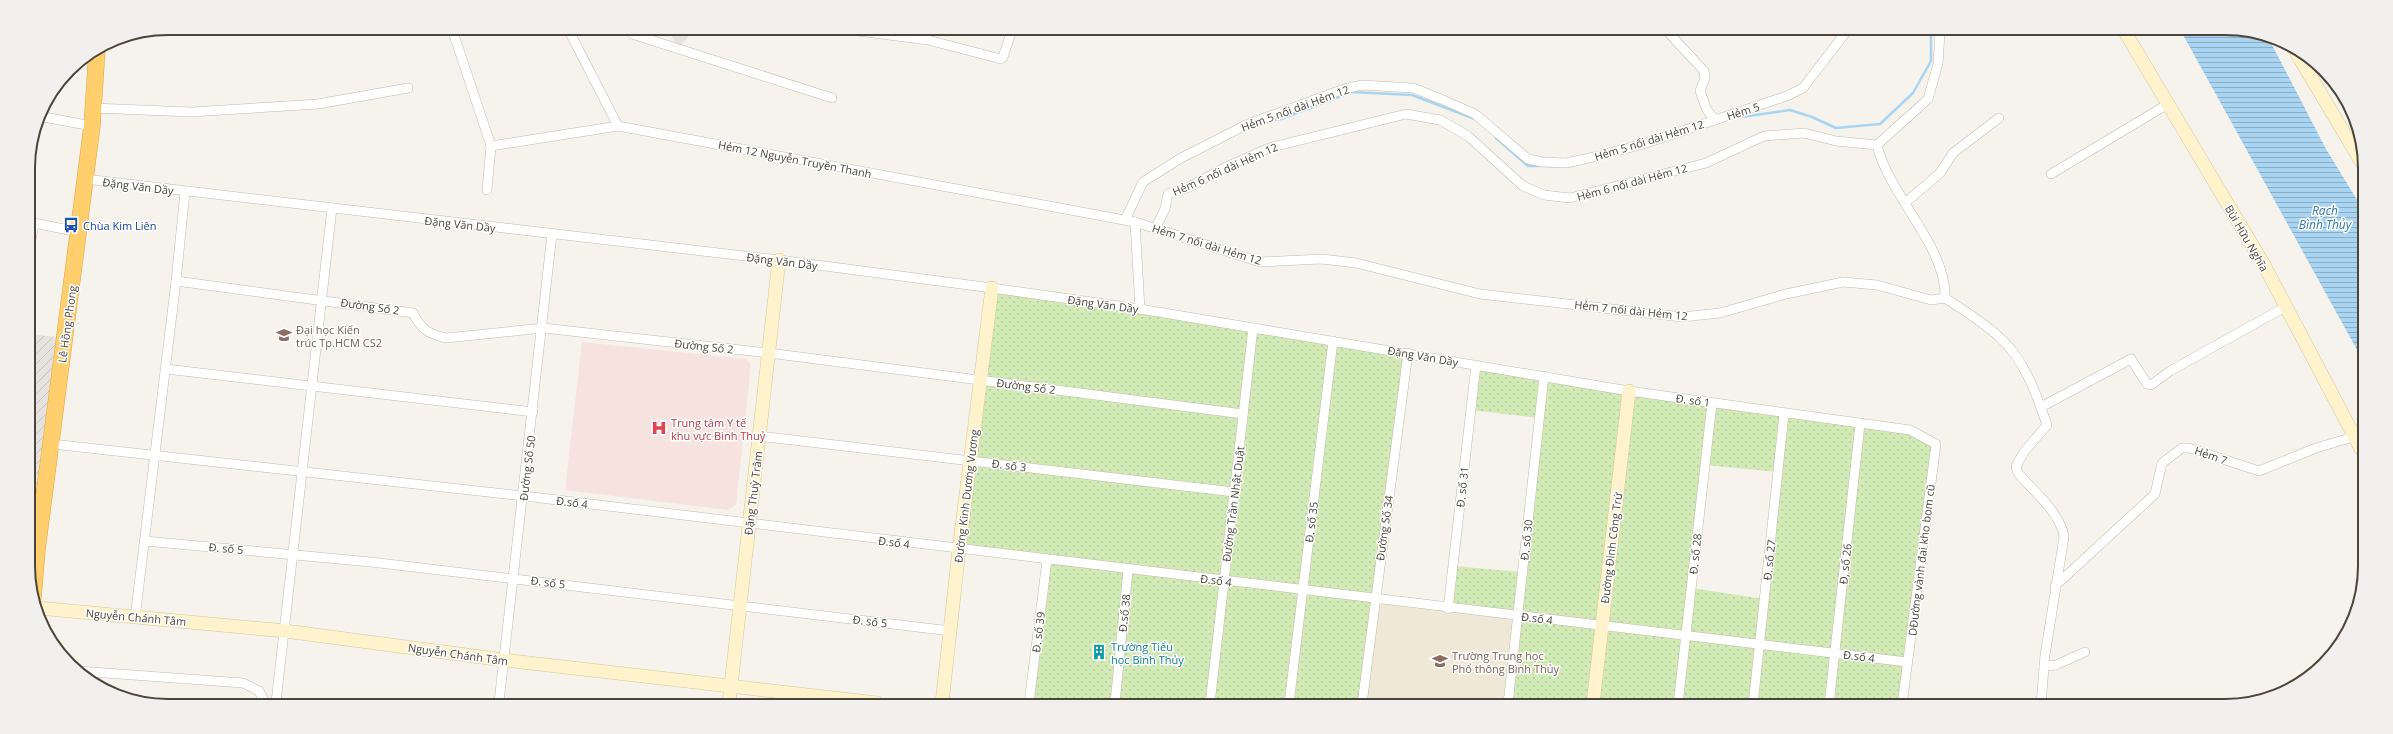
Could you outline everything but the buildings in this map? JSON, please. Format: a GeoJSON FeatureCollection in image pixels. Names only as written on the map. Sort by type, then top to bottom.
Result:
{"type":"FeatureCollection","features":[{"type":"Feature","properties":{"kind":"highway","name":"Lê Hồng Phong"},"geometry":{"type":"LineString","coordinates":[[35,544],[52,444],[79,232],[92,126],[97,56]]}},
{"type":"Feature","properties":{"kind":"street"},"geometry":{"type":"LineString","coordinates":[[454,35],[491,146],[487,190]]}},
{"type":"Feature","properties":{"kind":"street"},"geometry":{"type":"LineString","coordinates":[[571,35],[618,126]]}},
{"type":"Feature","properties":{"kind":"street"},"geometry":{"type":"LineString","coordinates":[[635,35],[832,98]]}},
{"type":"Feature","properties":{"kind":"street"},"geometry":{"type":"LineString","coordinates":[[889,35],[928,40],[1001,59],[1010,35]]}},
{"type":"Feature","properties":{"kind":"street","name":"Hẻm 5"},"geometry":{"type":"LineString","coordinates":[[1673,35],[1704,71],[1706,78],[1700,91],[1706,110],[1715,120],[1787,96],[1803,88],[1844,35]]}},
{"type":"Feature","properties":{"kind":"street"},"geometry":{"type":"LineString","coordinates":[[1940,35],[1938,64],[1928,99],[1877,145],[1890,175],[1930,248],[1946,284],[1945,298],[1999,336],[2019,361],[2041,407],[2047,425],[2024,452],[2016,466],[2018,473],[2063,528],[2064,537],[2055,586],[2044,666],[2041,699]]}},
{"type":"Feature","properties":{"kind":"street","name":"Bùi Hữu Nghĩa"},"geometry":{"type":"LineString","coordinates":[[2127,35],[2264,265],[2358,444]]}},
{"type":"Feature","properties":{"kind":"street"},"geometry":{"type":"LineString","coordinates":[[2299,58],[2357,155]]}},
{"type":"Feature","properties":{"kind":"street","name":"Hẻm 5 nối dài Hẻm 12"},"geometry":{"type":"LineString","coordinates":[[1125,220],[1143,182],[1180,158],[1248,124],[1344,89],[1362,84],[1413,88],[1441,99],[1475,114],[1528,159],[1542,162],[1566,163],[1585,159],[1640,145],[1715,120]]}},
{"type":"Feature","properties":{"kind":"street"},"geometry":{"type":"LineString","coordinates":[[93,108],[191,112],[318,104],[408,88]]}},
{"type":"Feature","properties":{"kind":"street"},"geometry":{"type":"LineString","coordinates":[[2051,174],[2168,104]]}},
{"type":"Feature","properties":{"kind":"street","name":"Hẻm 6 nối dài Hẻm 12"},"geometry":{"type":"LineString","coordinates":[[1155,229],[1165,210],[1168,194],[1189,187],[1226,167],[1270,148],[1298,140],[1347,130],[1406,114],[1440,120],[1468,136],[1522,186],[1544,195],[1570,198],[1706,163],[1764,136],[1804,133],[1836,141],[1877,145]]}},
{"type":"Feature","properties":{"kind":"street"},"geometry":{"type":"LineString","coordinates":[[45,117],[92,126]]}},
{"type":"Feature","properties":{"kind":"street"},"geometry":{"type":"LineString","coordinates":[[1905,203],[1940,173],[1953,154],[1999,118]]}},
{"type":"Feature","properties":{"kind":"street","name":"Hẻm 12 Nguyễn Truyền Thanh"},"geometry":{"type":"LineString","coordinates":[[491,146],[618,126],[1135,222]]}},
{"type":"Feature","properties":{"kind":"street","name":"Đặng Văn Dầy"},"geometry":{"type":"LineString","coordinates":[[85,179],[185,192],[779,260],[992,288],[1140,309],[1476,365]]}},
{"type":"Feature","properties":{"kind":"street"},"geometry":{"type":"LineString","coordinates":[[135,618],[156,455],[185,192]]}},
{"type":"Feature","properties":{"kind":"street"},"geometry":{"type":"LineString","coordinates":[[276,699],[286,631],[332,208]]}},
{"type":"Feature","properties":{"kind":"street"},"geometry":{"type":"LineString","coordinates":[[1135,222],[1140,309]]}},
{"type":"Feature","properties":{"kind":"street","name":"Hẻm 7 nối dài Hẻm 12"},"geometry":{"type":"LineString","coordinates":[[1135,222],[1260,262],[1322,260],[1356,262],[1480,294],[1682,317],[1720,313],[1786,294],[1844,282],[1877,284],[1931,300],[1945,298]]}},
{"type":"Feature","properties":{"kind":"street"},"geometry":{"type":"LineString","coordinates":[[35,223],[79,232]]}},
{"type":"Feature","properties":{"kind":"street","name":"Đường Số 50"},"geometry":{"type":"LineString","coordinates":[[499,699],[534,412],[552,234]]}},
{"type":"Feature","properties":{"kind":"street","name":"Đặng Thuỳ Trâm"},"geometry":{"type":"LineString","coordinates":[[728,699],[779,260]]}},
{"type":"Feature","properties":{"kind":"street","name":"Đường Số 2"},"geometry":{"type":"LineString","coordinates":[[176,281],[413,313],[420,326],[431,335],[446,338],[543,328],[769,353],[1243,414]]}},
{"type":"Feature","properties":{"kind":"street","name":"Đường Kinh Dương Vương"},"geometry":{"type":"LineString","coordinates":[[943,699],[959,550],[992,288]]}},
{"type":"Feature","properties":{"kind":"street"},"geometry":{"type":"LineString","coordinates":[[2041,407],[2132,359],[2147,384],[2151,385],[2170,371],[2286,307]]}},
{"type":"Feature","properties":{"kind":"street","name":"Đường Trần Nhật Duật"},"geometry":{"type":"LineString","coordinates":[[1211,699],[1253,328]]}},
{"type":"Feature","properties":{"kind":"street","name":"Đ. số 35"},"geometry":{"type":"LineString","coordinates":[[1290,699],[1333,341]]}},
{"type":"Feature","properties":{"kind":"street","name":"Đường Số 34"},"geometry":{"type":"LineString","coordinates":[[1363,699],[1374,599],[1408,353]]}},
{"type":"Feature","properties":{"kind":"street","name":"Đ. số 1"},"geometry":{"type":"LineString","coordinates":[[1476,365],[1629,391],[1784,414],[1910,430]]}},
{"type":"Feature","properties":{"kind":"street","name":"Đ. số 31"},"geometry":{"type":"LineString","coordinates":[[1448,608],[1476,365]]}},
{"type":"Feature","properties":{"kind":"street"},"geometry":{"type":"LineString","coordinates":[[166,369],[534,412]]}},
{"type":"Feature","properties":{"kind":"street","name":"Đ. số 30"},"geometry":{"type":"LineString","coordinates":[[1509,699],[1544,376]]}},
{"type":"Feature","properties":{"kind":"street","name":"Đường Đinh Công Trứ"},"geometry":{"type":"LineString","coordinates":[[1594,699],[1629,391]]}},
{"type":"Feature","properties":{"kind":"street","name":"Đ. số 28"},"geometry":{"type":"LineString","coordinates":[[1679,699],[1712,403]]}},
{"type":"Feature","properties":{"kind":"street","name":"Đ. số 27"},"geometry":{"type":"LineString","coordinates":[[1754,699],[1784,414]]}},
{"type":"Feature","properties":{"kind":"street","name":"Đ, số 26"},"geometry":{"type":"LineString","coordinates":[[1830,699],[1860,424]]}},
{"type":"Feature","properties":{"kind":"street","name":"DĐường vành đai kho bom cũ"},"geometry":{"type":"LineString","coordinates":[[1903,699],[1936,444],[1910,430]]}},
{"type":"Feature","properties":{"kind":"street","name":"Đ. số 3"},"geometry":{"type":"LineString","coordinates":[[759,436],[1234,492]]}},
{"type":"Feature","properties":{"kind":"street","name":"Hẻm 7"},"geometry":{"type":"LineString","coordinates":[[2055,586],[2156,494],[2162,463],[2182,448],[2189,448],[2259,471],[2316,448],[2353,437]]}},
{"type":"Feature","properties":{"kind":"street","name":"Đ.số 4"},"geometry":{"type":"LineString","coordinates":[[52,444],[303,473],[524,496],[959,550],[1907,662]]}},
{"type":"Feature","properties":{"kind":"street"},"geometry":{"type":"LineString","coordinates":[[1903,699],[1924,530]]}},
{"type":"Feature","properties":{"kind":"street","name":"Đ. số 5"},"geometry":{"type":"LineString","coordinates":[[145,541],[294,554],[514,578],[951,632]]}},
{"type":"Feature","properties":{"kind":"street","name":"Đ. số 39"},"geometry":{"type":"LineString","coordinates":[[1030,699],[1047,560]]}},
{"type":"Feature","properties":{"kind":"street","name":"Đ.số 38"},"geometry":{"type":"LineString","coordinates":[[1115,699],[1128,570]]}},
{"type":"Feature","properties":{"kind":"street","name":"Nguyễn Chánh Tâm"},"geometry":{"type":"LineString","coordinates":[[42,608],[286,631],[504,660],[842,699]]}},
{"type":"Feature","properties":{"kind":"street"},"geometry":{"type":"LineString","coordinates":[[2044,666],[2056,665],[2085,652]]}},
{"type":"Feature","properties":{"kind":"street"},"geometry":{"type":"LineString","coordinates":[[87,672],[243,683],[259,691],[263,699]]}},
{"type":"Feature","properties":{"kind":"shaded area"},"geometry":{"type":"Polygon","coordinates":[[[673,35],[689,35],[679,48],[673,43],[675,40],[672,37],[673,35]]]}},
{"type":"Feature","properties":{"kind":"shaded area"},"geometry":{"type":"Polygon","coordinates":[[[35,335],[56,337],[35,505],[35,335]]]}},
{"type":"Feature","properties":{"kind":"shaded area","name":"Trung tâm Y tế khu vực Bình Thuỷ"},"geometry":{"type":"Polygon","coordinates":[[[582,342],[747,359],[751,365],[736,505],[728,510],[565,490],[582,342]]]}},
{"type":"Feature","properties":{"kind":"shaded area","name":"Trường Trung học Phổ thông Bình Thủy"},"geometry":{"type":"Polygon","coordinates":[[[1376,601],[1515,618],[1506,699],[1366,699],[1376,601]]]}},
{"type":"Feature","properties":{"kind":"green space"},"geometry":{"type":"Polygon","coordinates":[[[992,288],[1408,353],[1363,699],[1033,699],[1050,561],[959,550],[992,288]]]}},
{"type":"Feature","properties":{"kind":"green space"},"geometry":{"type":"Polygon","coordinates":[[[1476,365],[1910,430],[1936,444],[1904,699],[1509,699],[1518,616],[1448,609],[1453,566],[1522,572],[1539,418],[1471,410],[1476,365]],[[1705,465],[1691,588],[1764,599],[1778,472],[1705,465]]]}},
{"type":"Feature","properties":{"kind":"water","name":"Rạch Bình Thủy"},"geometry":{"type":"Polygon","coordinates":[[[2183,35],[2243,36],[2271,44],[2326,149],[2358,201],[2358,352],[2183,35]]]}},
{"type":"Feature","properties":{"kind":"waterway"},"geometry":{"type":"LineString","coordinates":[[1734,118],[1790,110],[1812,117],[1836,128],[1880,124],[1913,93],[1931,61],[1931,35]]}},
{"type":"Feature","properties":{"kind":"waterway"},"geometry":{"type":"LineString","coordinates":[[1267,121],[1281,119],[1352,92],[1412,95],[1475,119]]}},
{"type":"Feature","properties":{"kind":"waterway"},"geometry":{"type":"LineString","coordinates":[[1496,138],[1528,166],[1572,166]]}},
{"type":"Feature","properties":{"kind":"place","name":"Chùa Kim Liên"},"geometry":{"type":"Point","coordinates":[71,225]}},
{"type":"Feature","properties":{"kind":"place","name":"Đại học Kiến trúc Tp.HCM CS2"},"geometry":{"type":"Point","coordinates":[284,335]}},
{"type":"Feature","properties":{"kind":"place","name":"Trung tâm Y tế khu vực Bình Thuỷ"},"geometry":{"type":"Point","coordinates":[659,428]}},
{"type":"Feature","properties":{"kind":"place","name":"Trường Tiểu học Bình Thủy"},"geometry":{"type":"Point","coordinates":[1099,652]}},
{"type":"Feature","properties":{"kind":"place","name":"Trường Trung học Phổ thông Bình Thủy"},"geometry":{"type":"Point","coordinates":[1440,661]}}]}
